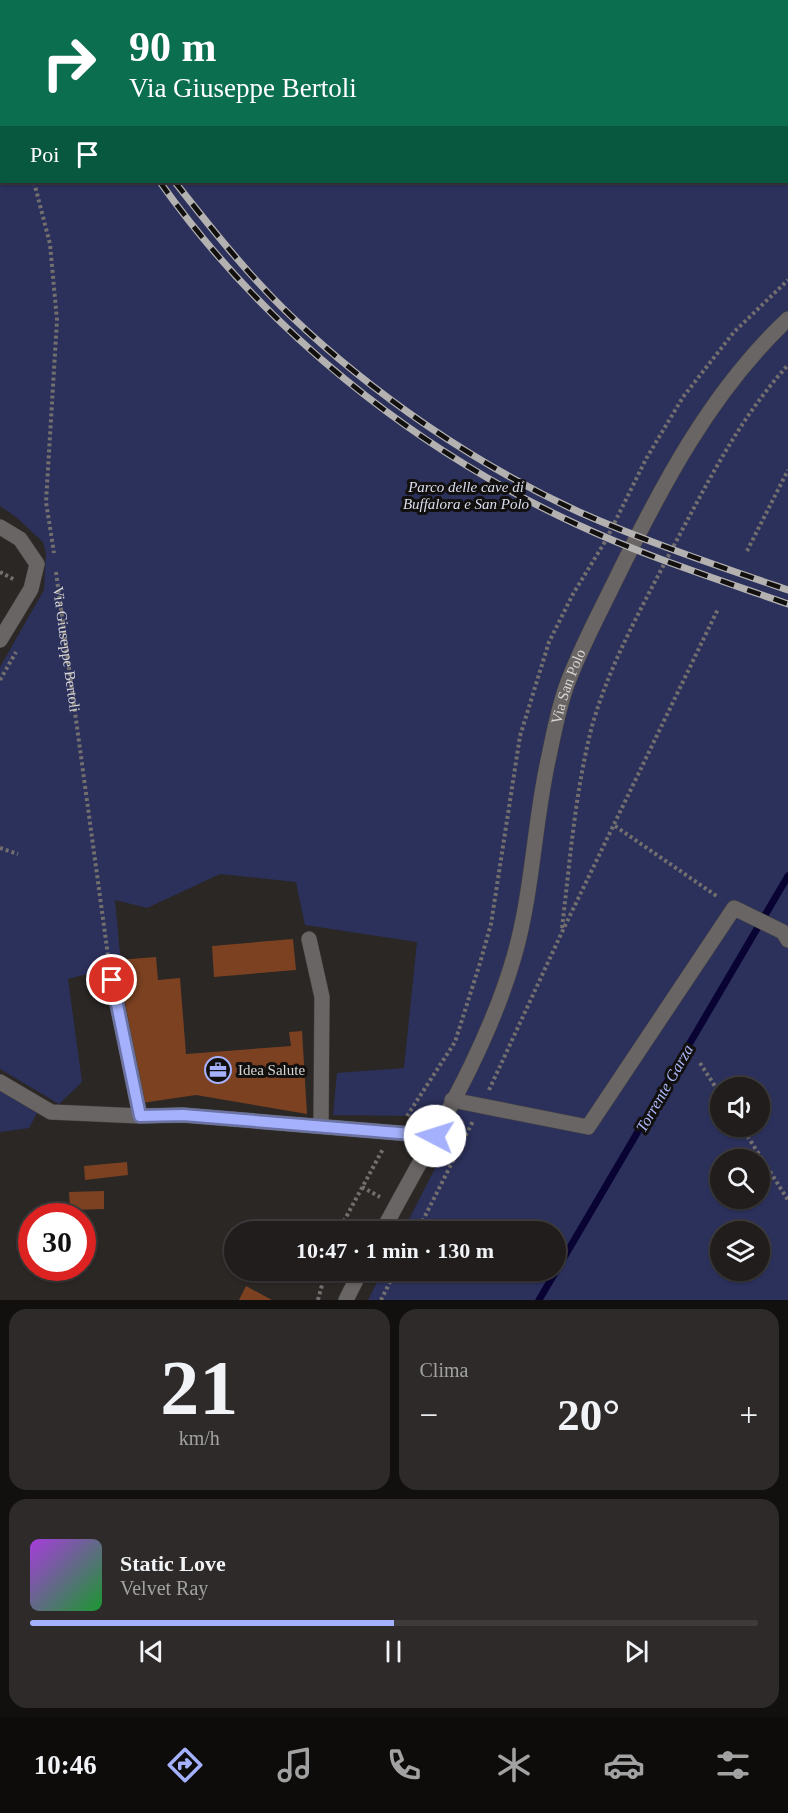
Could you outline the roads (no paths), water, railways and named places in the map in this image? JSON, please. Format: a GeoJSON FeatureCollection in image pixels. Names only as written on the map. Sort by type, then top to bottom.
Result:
{"type":"FeatureCollection","features":[{"type":"Feature","properties":{"kind":"street","name":"Via San Polo"},"geometry":{"type":"LineString","coordinates":[[388,1221],[435,1136],[492,1018],[514,956],[548,759],[567,684],[583,647],[647,517],[706,414],[739,371],[788,319]]}},
{"type":"Feature","properties":{"kind":"street"},"geometry":{"type":"LineString","coordinates":[[0,527],[20,539],[37,564],[31,589],[0,640]]}},
{"type":"Feature","properties":{"kind":"street"},"geometry":{"type":"LineString","coordinates":[[452,1100],[588,1126],[734,908],[785,936]]}},
{"type":"Feature","properties":{"kind":"street"},"geometry":{"type":"LineString","coordinates":[[309,939],[322,997],[321,1126]]}},
{"type":"Feature","properties":{"kind":"street"},"geometry":{"type":"LineString","coordinates":[[112,980],[140,1116]]}},
{"type":"Feature","properties":{"kind":"street"},"geometry":{"type":"LineString","coordinates":[[0,1082],[51,1112],[140,1116],[183,1115],[435,1136]]}},
{"type":"Feature","properties":{"kind":"street"},"geometry":{"type":"LineString","coordinates":[[346,1300],[356,1281]]}},
{"type":"Feature","properties":{"kind":"waterway","name":"Torrente Garza"},"geometry":{"type":"LineString","coordinates":[[539,1300],[788,876]]}},
{"type":"Feature","properties":{"kind":"railway"},"geometry":{"type":"LineString","coordinates":[[161,183],[201,236],[246,287],[294,335],[346,380],[400,421],[456,459],[515,494],[602,536],[654,557],[788,604]]}},
{"type":"Feature","properties":{"kind":"railway"},"geometry":{"type":"LineString","coordinates":[[176,183],[245,268],[291,316],[356,373],[427,426],[502,472],[579,512],[657,544],[788,590]]}},
{"type":"Feature","properties":{"kind":"place","name":"Idea Salute"},"geometry":{"type":"Point","coordinates":[218,1070]}},
{"type":"Feature","properties":{"kind":"park label","name":"Parco delle cave di Buffalora e San Polo"},"geometry":{"type":"Point","coordinates":[466,496]}}]}
